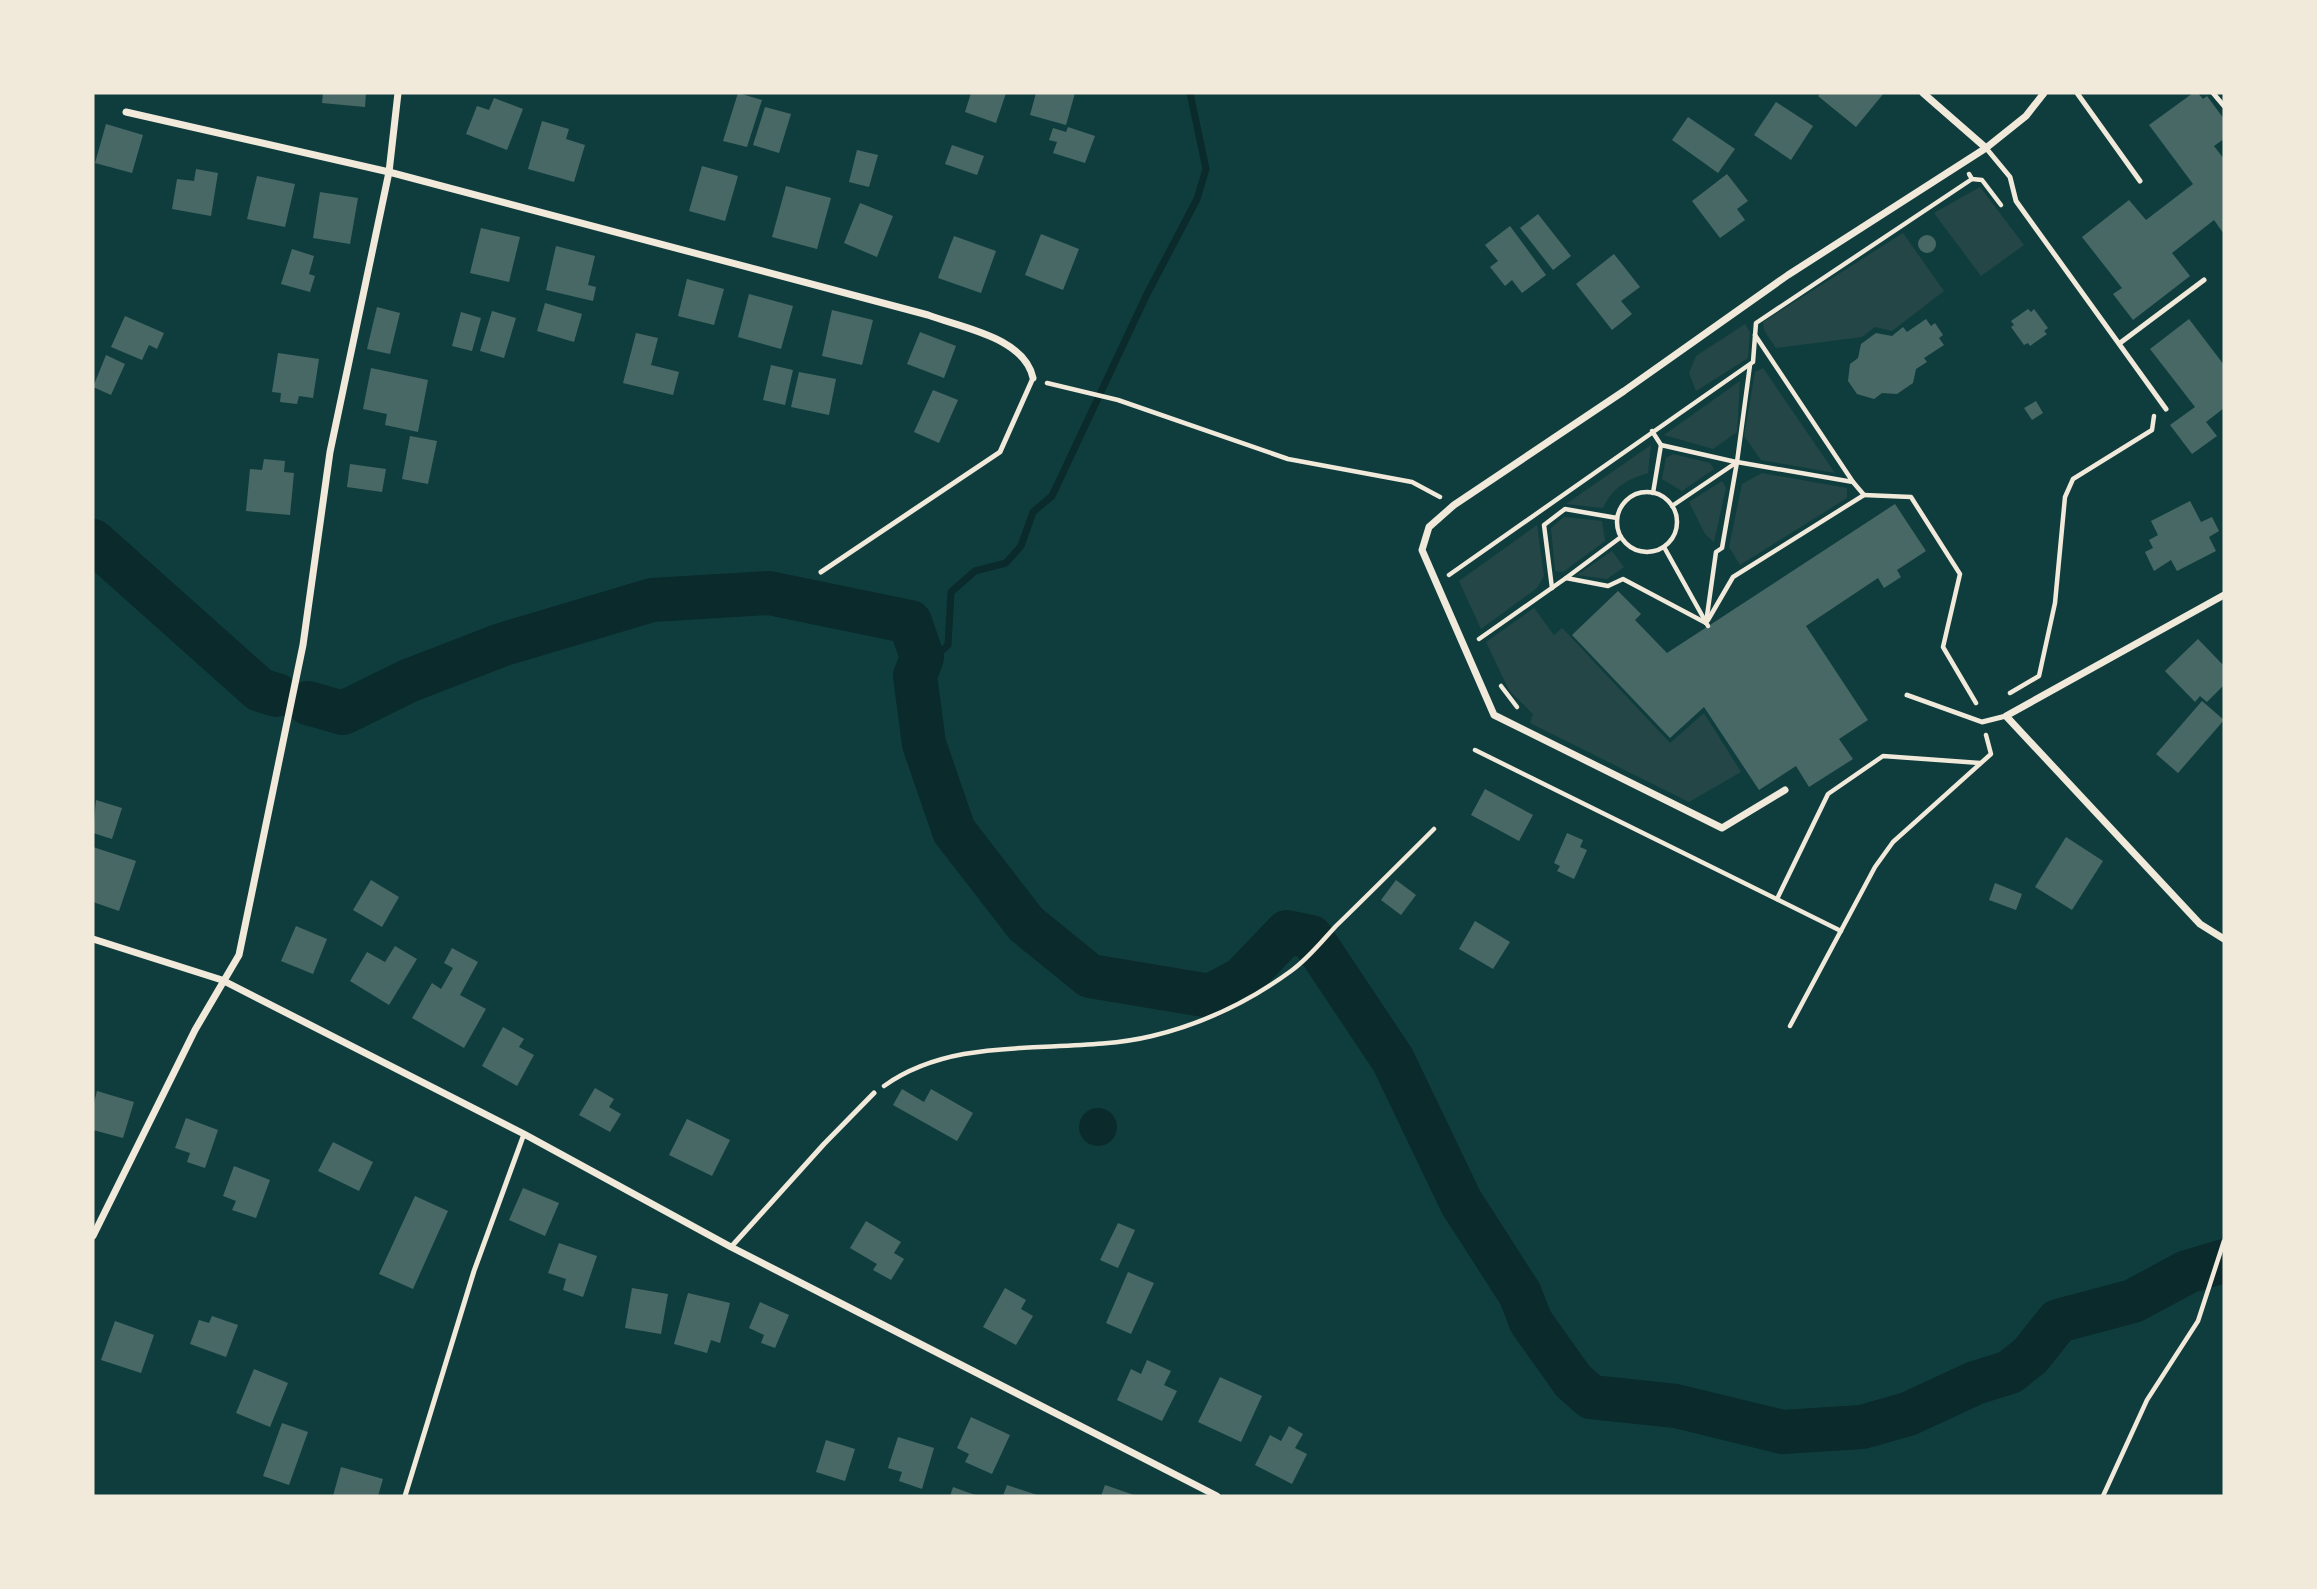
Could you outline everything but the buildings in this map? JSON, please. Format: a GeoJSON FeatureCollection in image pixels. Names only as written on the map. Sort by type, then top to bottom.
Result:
{"type":"FeatureCollection","features":[{"type":"Feature","properties":{"kind":"street"},"geometry":{"type":"LineString","coordinates":[[93,1237],[222,980],[239,955],[303,645],[330,452],[388,172],[398,93]]}},
{"type":"Feature","properties":{"kind":"street"},"geometry":{"type":"LineString","coordinates":[[1923,93],[1986,148]]}},
{"type":"Feature","properties":{"kind":"street"},"geometry":{"type":"LineString","coordinates":[[1785,790],[1722,828],[1494,715],[1423,550],[1429,527],[1454,505],[1624,391],[1788,275],[1986,148],[2026,116],[2044,93]]}},
{"type":"Feature","properties":{"kind":"street"},"geometry":{"type":"LineString","coordinates":[[127,112],[388,172],[928,315],[1001,342],[1021,354],[1030,366],[1033,378]]}},
{"type":"Feature","properties":{"kind":"street"},"geometry":{"type":"LineString","coordinates":[[2224,595],[2006,716],[2200,924],[2224,939]]}},
{"type":"Feature","properties":{"kind":"street"},"geometry":{"type":"LineString","coordinates":[[93,939],[222,980],[524,1134],[731,1247],[1217,1496]]}},
{"type":"Feature","properties":{"kind":"lane"},"geometry":{"type":"LineString","coordinates":[[2077,93],[2140,181]]}},
{"type":"Feature","properties":{"kind":"lane"},"geometry":{"type":"LineString","coordinates":[[2213,93],[2224,106]]}},
{"type":"Feature","properties":{"kind":"lane"},"geometry":{"type":"LineString","coordinates":[[1986,148],[2010,177],[2016,201],[2166,409]]}},
{"type":"Feature","properties":{"kind":"lane"},"geometry":{"type":"LineString","coordinates":[[2120,343],[2204,280]]}},
{"type":"Feature","properties":{"kind":"lane"},"geometry":{"type":"LineString","coordinates":[[821,572],[1000,452],[1033,378]]}},
{"type":"Feature","properties":{"kind":"lane"},"geometry":{"type":"LineString","coordinates":[[1907,695],[1982,722],[2006,716]]}},
{"type":"Feature","properties":{"kind":"lane"},"geometry":{"type":"LineString","coordinates":[[731,1247],[874,1093]]}},
{"type":"Feature","properties":{"kind":"lane"},"geometry":{"type":"LineString","coordinates":[[405,1496],[474,1271],[524,1134]]}},
{"type":"Feature","properties":{"kind":"path"},"geometry":{"type":"LineString","coordinates":[[1437,584],[1652,431],[1750,365],[1753,362],[1756,323],[1972,179]]}},
{"type":"Feature","properties":{"kind":"path"},"geometry":{"type":"LineString","coordinates":[[1755,335],[1864,495]]}},
{"type":"Feature","properties":{"kind":"path"},"geometry":{"type":"LineString","coordinates":[[1707,625],[1716,552],[1722,548],[1750,365]]}},
{"type":"Feature","properties":{"kind":"path"},"geometry":{"type":"LineString","coordinates":[[1033,378],[1118,400],[1288,459],[1412,482],[1454,505]]}},
{"type":"Feature","properties":{"kind":"path"},"geometry":{"type":"LineString","coordinates":[[2039,676],[2055,603],[2065,497],[2073,479],[2152,429],[2155,419],[2152,414]]}},
{"type":"Feature","properties":{"kind":"path"},"geometry":{"type":"LineString","coordinates":[[1652,431],[1661,446],[1653,493]]}},
{"type":"Feature","properties":{"kind":"path"},"geometry":{"type":"LineString","coordinates":[[1661,446],[1853,482]]}},
{"type":"Feature","properties":{"kind":"path"},"geometry":{"type":"LineString","coordinates":[[1672,506],[1737,462]]}},
{"type":"Feature","properties":{"kind":"path"},"geometry":{"type":"LineString","coordinates":[[1653,493],[1672,506],[1676,514],[1675,532],[1664,547],[1640,551],[1621,537],[1617,518],[1630,498],[1653,493]]}},
{"type":"Feature","properties":{"kind":"path"},"geometry":{"type":"LineString","coordinates":[[1707,625],[1733,577],[1864,495],[1911,497],[1960,574],[1943,647],[1980,710]]}},
{"type":"Feature","properties":{"kind":"path"},"geometry":{"type":"LineString","coordinates":[[1552,588],[1544,525],[1565,509],[1617,518]]}},
{"type":"Feature","properties":{"kind":"path"},"geometry":{"type":"LineString","coordinates":[[1474,628],[1479,639],[1621,537]]}},
{"type":"Feature","properties":{"kind":"path"},"geometry":{"type":"LineString","coordinates":[[1664,547],[1707,625]]}},
{"type":"Feature","properties":{"kind":"path"},"geometry":{"type":"LineString","coordinates":[[1452,573],[1456,584]]}},
{"type":"Feature","properties":{"kind":"path"},"geometry":{"type":"LineString","coordinates":[[1566,578],[1608,586],[1623,579],[1707,625]]}},
{"type":"Feature","properties":{"kind":"path"},"geometry":{"type":"LineString","coordinates":[[1497,678],[1522,713]]}},
{"type":"Feature","properties":{"kind":"path"},"geometry":{"type":"LineString","coordinates":[[1790,1026],[1875,867],[1893,842],[1991,754],[1982,722]]}},
{"type":"Feature","properties":{"kind":"path"},"geometry":{"type":"LineString","coordinates":[[1475,750],[1841,931]]}},
{"type":"Feature","properties":{"kind":"path"},"geometry":{"type":"LineString","coordinates":[[1777,899],[1828,794],[1883,756],[1981,763]]}},
{"type":"Feature","properties":{"kind":"path"},"geometry":{"type":"LineString","coordinates":[[874,1093],[905,1071],[933,1061],[981,1052],[1150,1037],[1190,1025],[1252,997],[1294,969],[1434,829]]}},
{"type":"Feature","properties":{"kind":"path"},"geometry":{"type":"LineString","coordinates":[[2103,1496],[2147,1400],[2197,1321],[2224,1241]]}},
{"type":"Feature","properties":{"kind":"shaded area"},"geometry":{"type":"Polygon","coordinates":[[[1980,187],[2024,245],[1981,276],[1934,213],[1980,187]]]}},
{"type":"Feature","properties":{"kind":"shaded area"},"geometry":{"type":"Polygon","coordinates":[[[1903,233],[1944,291],[1892,331],[1875,327],[1862,337],[1776,348],[1764,330],[1763,322],[1903,233]]]}},
{"type":"Feature","properties":{"kind":"shaded area"},"geometry":{"type":"Polygon","coordinates":[[[1745,324],[1750,332],[1748,358],[1696,391],[1689,373],[1696,356],[1745,324]]]}},
{"type":"Feature","properties":{"kind":"shaded area"},"geometry":{"type":"Polygon","coordinates":[[[1763,368],[1835,473],[1761,460],[1744,436],[1755,372],[1763,368]]]}},
{"type":"Feature","properties":{"kind":"shaded area"},"geometry":{"type":"Polygon","coordinates":[[[1740,381],[1737,432],[1713,449],[1664,435],[1740,381]]]}},
{"type":"Feature","properties":{"kind":"shaded area"},"geometry":{"type":"Polygon","coordinates":[[[1651,445],[1648,473],[1621,485],[1603,508],[1566,504],[1651,445]]]}},
{"type":"Feature","properties":{"kind":"shaded area"},"geometry":{"type":"Polygon","coordinates":[[[1673,454],[1710,463],[1714,469],[1682,491],[1662,479],[1666,458],[1673,454]]]}},
{"type":"Feature","properties":{"kind":"shaded area"},"geometry":{"type":"Polygon","coordinates":[[[1762,473],[1847,488],[1847,498],[1740,565],[1729,547],[1742,484],[1762,473]]]}},
{"type":"Feature","properties":{"kind":"shaded area"},"geometry":{"type":"Polygon","coordinates":[[[1722,481],[1726,488],[1714,542],[1705,534],[1689,502],[1722,481]]]}},
{"type":"Feature","properties":{"kind":"shaded area"},"geometry":{"type":"Polygon","coordinates":[[[1564,517],[1602,521],[1605,541],[1563,572],[1555,571],[1551,528],[1564,517]]]}},
{"type":"Feature","properties":{"kind":"shaded area"},"geometry":{"type":"Polygon","coordinates":[[[1537,525],[1544,576],[1537,588],[1481,629],[1459,581],[1537,525]]]}},
{"type":"Feature","properties":{"kind":"shaded area"},"geometry":{"type":"Polygon","coordinates":[[[1612,551],[1624,567],[1607,579],[1577,575],[1612,551]]]}},
{"type":"Feature","properties":{"kind":"shaded area"},"geometry":{"type":"Polygon","coordinates":[[[1534,608],[1554,635],[1562,628],[1670,743],[1704,713],[1741,772],[1689,802],[1530,723],[1533,714],[1509,690],[1486,642],[1534,608]]]}},
{"type":"Feature","properties":{"kind":"shaded area"},"geometry":{"type":"Polygon","coordinates":[[[1098,1108],[1111,1114],[1117,1127],[1111,1140],[1098,1146],[1085,1140],[1079,1127],[1085,1114],[1098,1108]]]}},
{"type":"Feature","properties":{"kind":"waterway"},"geometry":{"type":"LineString","coordinates":[[915,676],[948,645],[951,592],[975,571],[1006,563],[1021,546],[1033,512],[1052,496],[1147,294],[1197,199],[1206,169],[1190,93]]}},
{"type":"Feature","properties":{"kind":"waterway"},"geometry":{"type":"LineString","coordinates":[[93,541],[260,690],[277,695]]}},
{"type":"Feature","properties":{"kind":"waterway"},"geometry":{"type":"LineString","coordinates":[[308,703],[343,713],[408,681],[501,645],[652,600],[769,593],[910,622],[922,657],[915,676],[924,744],[954,831],[1026,924],[1090,976],[1210,996],[1242,979],[1287,932],[1311,937],[1393,1060],[1461,1202],[1520,1294],[1531,1322],[1573,1381],[1591,1397],[1676,1406],[1782,1432],[1862,1427],[1908,1414],[1975,1383],[2010,1372],[2030,1356],[2058,1321],[2133,1301],[2187,1272],[2224,1261]]}}]}
